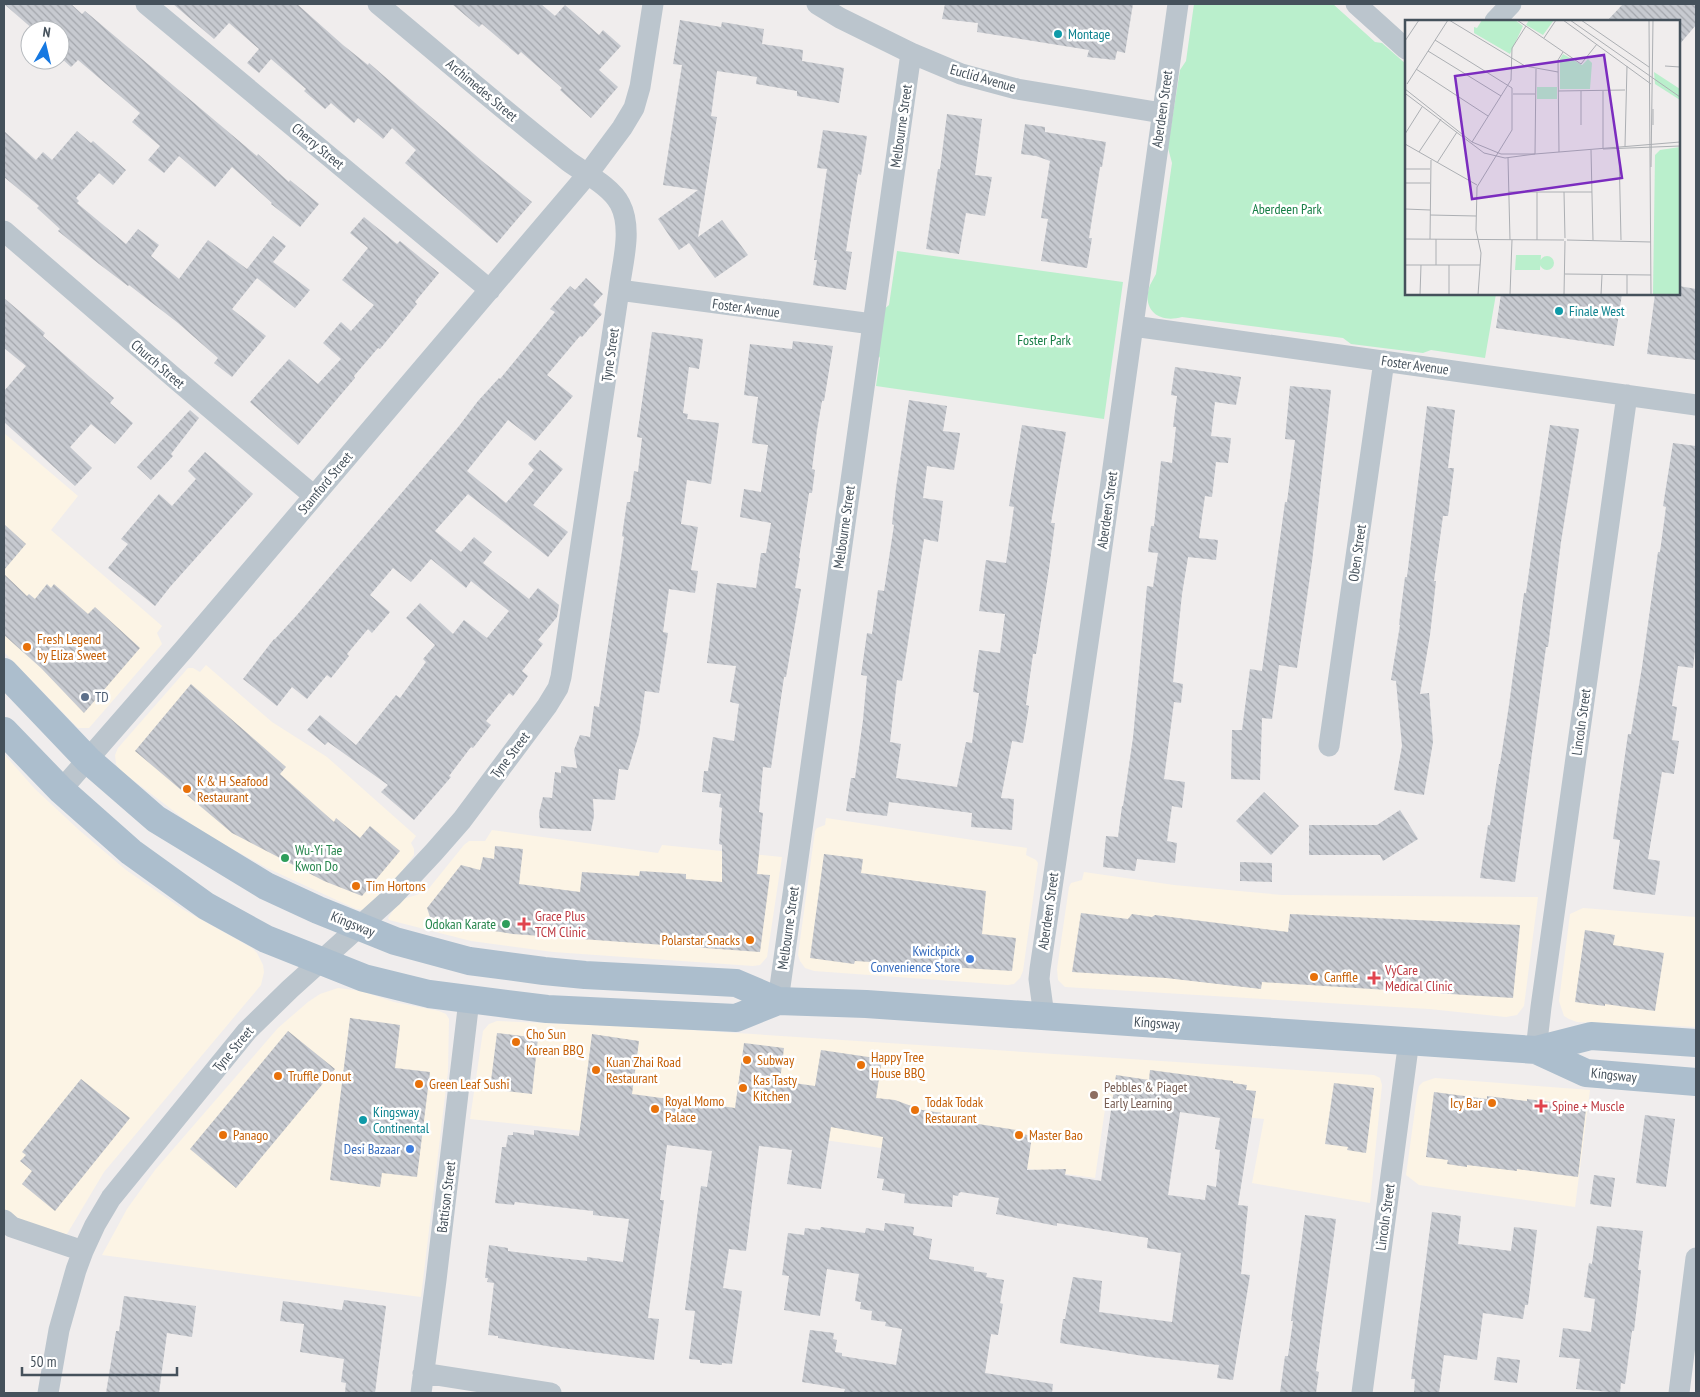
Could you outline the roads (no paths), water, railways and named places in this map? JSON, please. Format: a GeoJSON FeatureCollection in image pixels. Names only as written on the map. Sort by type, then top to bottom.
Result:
{"type":"FeatureCollection","features":[{"type":"Feature","properties":{"kind":"main road","name":"Kingsway"},"geometry":{"type":"LineString","coordinates":[[4,672],[88,760],[156,819],[266,886],[359,927],[408,945],[469,961],[577,974],[736,982],[778,1001],[866,1004],[1536,1050],[1590,1036],[1696,1043]]}},
{"type":"Feature","properties":{"kind":"main road","name":"Kingsway"},"geometry":{"type":"LineString","coordinates":[[4,731],[61,790],[131,852],[206,906],[266,940],[364,978],[429,994],[547,1009],[736,1018],[778,1001]]}},
{"type":"Feature","properties":{"kind":"main road","name":"Kingsway"},"geometry":{"type":"LineString","coordinates":[[1536,1050],[1586,1072],[1696,1082]]}},
{"type":"Feature","properties":{"kind":"street","name":"Cherry Street"},"geometry":{"type":"LineString","coordinates":[[146,4],[490,290]]}},
{"type":"Feature","properties":{"kind":"street","name":"Archimedes Street"},"geometry":{"type":"LineString","coordinates":[[378,4],[587,175]]}},
{"type":"Feature","properties":{"kind":"street"},"geometry":{"type":"LineString","coordinates":[[587,175],[622,128],[634,108],[640,87],[653,4]]}},
{"type":"Feature","properties":{"kind":"street","name":"Euclid Avenue"},"geometry":{"type":"LineString","coordinates":[[817,4],[840,18],[911,53],[961,74],[1018,89],[1162,113]]}},
{"type":"Feature","properties":{"kind":"street","name":"Aberdeen Street"},"geometry":{"type":"LineString","coordinates":[[1044,1016],[1039,978],[1040,969],[1178,4]]}},
{"type":"Feature","properties":{"kind":"street"},"geometry":{"type":"LineString","coordinates":[[1356,4],[1405,48]]}},
{"type":"Feature","properties":{"kind":"street"},"geometry":{"type":"LineString","coordinates":[[1496,20],[1511,4]]}},
{"type":"Feature","properties":{"kind":"street","name":"Melbourne Street"},"geometry":{"type":"LineString","coordinates":[[778,1001],[911,53]]}},
{"type":"Feature","properties":{"kind":"street","name":"Stamford Street"},"geometry":{"type":"LineString","coordinates":[[61,790],[587,175]]}},
{"type":"Feature","properties":{"kind":"street","name":"Tyne Street"},"geometry":{"type":"LineString","coordinates":[[48,1393],[59,1330],[82,1250],[111,1198],[247,1031],[398,891],[462,820],[547,706],[558,688],[563,667],[625,239],[626,219],[620,204],[613,194],[587,175]]}},
{"type":"Feature","properties":{"kind":"street","name":"Church Street"},"geometry":{"type":"LineString","coordinates":[[4,231],[314,496]]}},
{"type":"Feature","properties":{"kind":"street","name":"Foster Avenue"},"geometry":{"type":"LineString","coordinates":[[619,290],[872,324]]}},
{"type":"Feature","properties":{"kind":"street","name":"Foster Avenue"},"geometry":{"type":"LineString","coordinates":[[1133,326],[1696,405]]}},
{"type":"Feature","properties":{"kind":"street","name":"Oben Street"},"geometry":{"type":"LineString","coordinates":[[1329,746],[1384,361]]}},
{"type":"Feature","properties":{"kind":"street","name":"Lincoln Street"},"geometry":{"type":"LineString","coordinates":[[1536,1050],[1541,1003],[1627,395]]}},
{"type":"Feature","properties":{"kind":"street","name":"Battison Street"},"geometry":{"type":"LineString","coordinates":[[422,1383],[469,1000]]}},
{"type":"Feature","properties":{"kind":"street","name":"Lincoln Street"},"geometry":{"type":"LineString","coordinates":[[1362,1393],[1409,1040]]}},
{"type":"Feature","properties":{"kind":"street"},"geometry":{"type":"LineString","coordinates":[[4,1220],[12,1228],[82,1250]]}},
{"type":"Feature","properties":{"kind":"street"},"geometry":{"type":"LineString","coordinates":[[1679,1393],[1696,1258]]}},
{"type":"Feature","properties":{"kind":"street"},"geometry":{"type":"LineString","coordinates":[[422,1383],[551,1393]]}},
{"type":"Feature","properties":{"kind":"place","name":"Montage"},"geometry":{"type":"Point","coordinates":[1058,34]}},
{"type":"Feature","properties":{"kind":"place","name":"Finale West"},"geometry":{"type":"Point","coordinates":[1559,311]}},
{"type":"Feature","properties":{"kind":"place","name":"Fresh Legend by Eliza Sweet"},"geometry":{"type":"Point","coordinates":[27,647]}},
{"type":"Feature","properties":{"kind":"place","name":"TD"},"geometry":{"type":"Point","coordinates":[85,697]}},
{"type":"Feature","properties":{"kind":"place","name":"K & H Seafood Restaurant"},"geometry":{"type":"Point","coordinates":[187,789]}},
{"type":"Feature","properties":{"kind":"place","name":"Wu-Yi Tae Kwon Do"},"geometry":{"type":"Point","coordinates":[285,858]}},
{"type":"Feature","properties":{"kind":"place","name":"Tim Hortons"},"geometry":{"type":"Point","coordinates":[356,886]}},
{"type":"Feature","properties":{"kind":"place","name":"Odokan Karate"},"geometry":{"type":"Point","coordinates":[506,924]}},
{"type":"Feature","properties":{"kind":"place","name":"Grace Plus TCM Clinic"},"geometry":{"type":"Point","coordinates":[524,924]}},
{"type":"Feature","properties":{"kind":"place","name":"Polarstar Snacks"},"geometry":{"type":"Point","coordinates":[750,940]}},
{"type":"Feature","properties":{"kind":"place","name":"Kwickpick Convenience Store"},"geometry":{"type":"Point","coordinates":[970,959]}},
{"type":"Feature","properties":{"kind":"place","name":"Canffle"},"geometry":{"type":"Point","coordinates":[1314,977]}},
{"type":"Feature","properties":{"kind":"place","name":"VyCare Medical Clinic"},"geometry":{"type":"Point","coordinates":[1374,978]}},
{"type":"Feature","properties":{"kind":"place","name":"Cho Sun Korean BBQ"},"geometry":{"type":"Point","coordinates":[516,1042]}},
{"type":"Feature","properties":{"kind":"place","name":"Subway"},"geometry":{"type":"Point","coordinates":[747,1060]}},
{"type":"Feature","properties":{"kind":"place","name":"Happy Tree House BBQ"},"geometry":{"type":"Point","coordinates":[861,1065]}},
{"type":"Feature","properties":{"kind":"place","name":"Kuan Zhai Road Restaurant"},"geometry":{"type":"Point","coordinates":[596,1070]}},
{"type":"Feature","properties":{"kind":"place","name":"Truffle Donut"},"geometry":{"type":"Point","coordinates":[278,1076]}},
{"type":"Feature","properties":{"kind":"place","name":"Green Leaf Sushi"},"geometry":{"type":"Point","coordinates":[419,1084]}},
{"type":"Feature","properties":{"kind":"place","name":"Kas Tasty Kitchen"},"geometry":{"type":"Point","coordinates":[743,1088]}},
{"type":"Feature","properties":{"kind":"place","name":"Pebbles & Piaget Early Learning"},"geometry":{"type":"Point","coordinates":[1094,1095]}},
{"type":"Feature","properties":{"kind":"place","name":"Icy Bar"},"geometry":{"type":"Point","coordinates":[1492,1103]}},
{"type":"Feature","properties":{"kind":"place","name":"Spine + Muscle"},"geometry":{"type":"Point","coordinates":[1541,1106]}},
{"type":"Feature","properties":{"kind":"place","name":"Royal Momo Palace"},"geometry":{"type":"Point","coordinates":[655,1109]}},
{"type":"Feature","properties":{"kind":"place","name":"Todak Todak Restaurant"},"geometry":{"type":"Point","coordinates":[915,1110]}},
{"type":"Feature","properties":{"kind":"place","name":"Kingsway Continental"},"geometry":{"type":"Point","coordinates":[363,1120]}},
{"type":"Feature","properties":{"kind":"place","name":"Panago"},"geometry":{"type":"Point","coordinates":[223,1135]}},
{"type":"Feature","properties":{"kind":"place","name":"Master Bao"},"geometry":{"type":"Point","coordinates":[1019,1135]}},
{"type":"Feature","properties":{"kind":"place","name":"Desi Bazaar"},"geometry":{"type":"Point","coordinates":[410,1149]}},
{"type":"Feature","properties":{"kind":"park label","name":"Aberdeen Park"},"geometry":{"type":"Point","coordinates":[1287,209]}},
{"type":"Feature","properties":{"kind":"park label","name":"Foster Park"},"geometry":{"type":"Point","coordinates":[1044,340]}}]}
